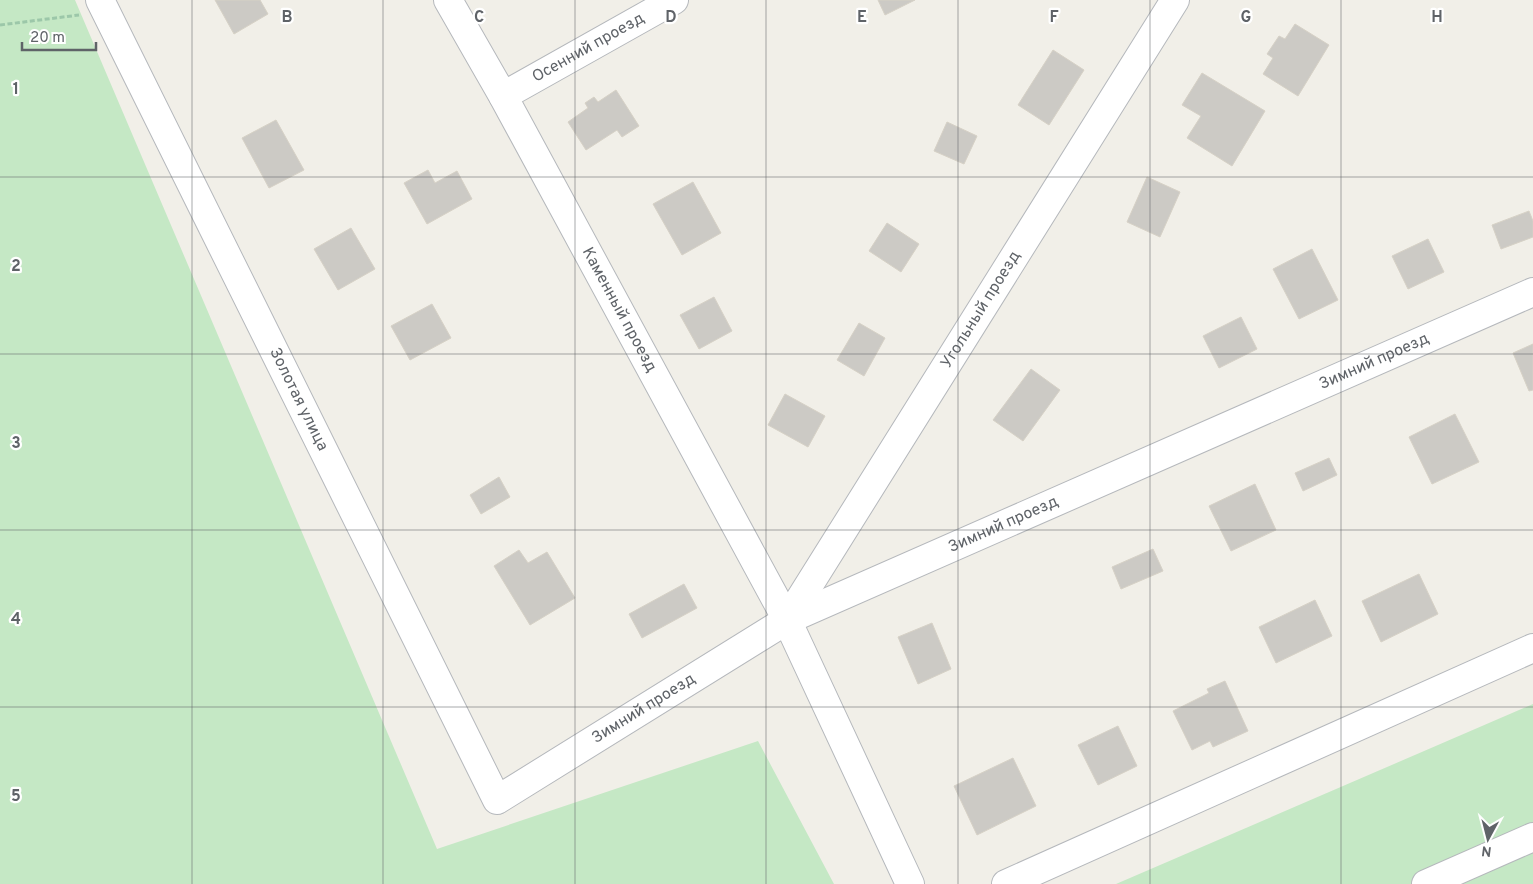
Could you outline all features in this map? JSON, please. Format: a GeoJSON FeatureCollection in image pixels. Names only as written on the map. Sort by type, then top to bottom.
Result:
{"type":"FeatureCollection","features":[{"type":"Feature","properties":{"kind":"street","name":"Каменный проезд"},"geometry":{"type":"LineString","coordinates":[[448,0],[503,96],[787,620],[910,884]]}},
{"type":"Feature","properties":{"kind":"street","name":"Осенний проезд"},"geometry":{"type":"LineString","coordinates":[[503,96],[674,0]]}},
{"type":"Feature","properties":{"kind":"street","name":"Угольный проезд"},"geometry":{"type":"LineString","coordinates":[[787,620],[1175,0]]}},
{"type":"Feature","properties":{"kind":"street","name":"Золотая улица"},"geometry":{"type":"LineString","coordinates":[[102,6],[497,800]]}},
{"type":"Feature","properties":{"kind":"street","name":"Зимний проезд"},"geometry":{"type":"LineString","coordinates":[[497,800],[787,620],[1533,292]]}},
{"type":"Feature","properties":{"kind":"street"},"geometry":{"type":"LineString","coordinates":[[1006,884],[1533,648]]}},
{"type":"Feature","properties":{"kind":"street"},"geometry":{"type":"LineString","coordinates":[[1426,884],[1533,837]]}},
{"type":"Feature","properties":{"kind":"path"},"geometry":{"type":"LineString","coordinates":[[0,25],[102,6]]}},
{"type":"Feature","properties":{"kind":"green space"},"geometry":{"type":"Polygon","coordinates":[[[0,0],[75,0],[437,849],[758,741],[834,884],[0,884],[0,0]]]}},
{"type":"Feature","properties":{"kind":"green space"},"geometry":{"type":"Polygon","coordinates":[[[1533,704],[1533,884],[1116,884],[1533,704]]]}},
{"type":"Feature","properties":{"kind":"building"},"geometry":{"type":"Polygon","coordinates":[[[215,0],[260,0],[268,14],[234,34],[215,0]]]}},
{"type":"Feature","properties":{"kind":"building"},"geometry":{"type":"Polygon","coordinates":[[[878,0],[915,0],[885,15],[878,0]]]}},
{"type":"Feature","properties":{"kind":"building"},"geometry":{"type":"Polygon","coordinates":[[[1295,24],[1329,45],[1298,96],[1263,74],[1273,58],[1267,54],[1279,36],[1285,39],[1295,24]]]}},
{"type":"Feature","properties":{"kind":"building"},"geometry":{"type":"Polygon","coordinates":[[[1053,50],[1084,70],[1049,125],[1018,105],[1053,50]]]}},
{"type":"Feature","properties":{"kind":"building"},"geometry":{"type":"Polygon","coordinates":[[[1202,73],[1265,111],[1232,166],[1187,138],[1201,116],[1182,105],[1202,73]]]}},
{"type":"Feature","properties":{"kind":"building"},"geometry":{"type":"Polygon","coordinates":[[[616,90],[639,126],[622,137],[617,130],[586,150],[568,122],[588,108],[585,103],[594,97],[598,102],[616,90]]]}},
{"type":"Feature","properties":{"kind":"building"},"geometry":{"type":"Polygon","coordinates":[[[276,120],[304,170],[269,188],[242,138],[276,120]]]}},
{"type":"Feature","properties":{"kind":"building"},"geometry":{"type":"Polygon","coordinates":[[[947,122],[977,136],[964,164],[934,151],[947,122]]]}},
{"type":"Feature","properties":{"kind":"building"},"geometry":{"type":"Polygon","coordinates":[[[428,170],[435,183],[457,171],[472,199],[427,224],[404,183],[428,170]]]}},
{"type":"Feature","properties":{"kind":"building"},"geometry":{"type":"Polygon","coordinates":[[[1147,177],[1180,192],[1160,237],[1127,222],[1147,177]]]}},
{"type":"Feature","properties":{"kind":"building"},"geometry":{"type":"Polygon","coordinates":[[[693,182],[721,233],[682,255],[653,204],[693,182]]]}},
{"type":"Feature","properties":{"kind":"building"},"geometry":{"type":"Polygon","coordinates":[[[1529,211],[1533,221],[1533,237],[1501,249],[1492,225],[1529,211]]]}},
{"type":"Feature","properties":{"kind":"building"},"geometry":{"type":"Polygon","coordinates":[[[887,223],[919,244],[901,272],[869,251],[887,223]]]}},
{"type":"Feature","properties":{"kind":"building"},"geometry":{"type":"Polygon","coordinates":[[[351,228],[375,269],[338,290],[314,249],[351,228]]]}},
{"type":"Feature","properties":{"kind":"building"},"geometry":{"type":"Polygon","coordinates":[[[1428,239],[1444,272],[1408,289],[1392,256],[1428,239]]]}},
{"type":"Feature","properties":{"kind":"building"},"geometry":{"type":"Polygon","coordinates":[[[1312,249],[1338,300],[1299,319],[1273,269],[1312,249]]]}},
{"type":"Feature","properties":{"kind":"building"},"geometry":{"type":"Polygon","coordinates":[[[714,297],[732,331],[699,349],[680,315],[714,297]]]}},
{"type":"Feature","properties":{"kind":"building"},"geometry":{"type":"Polygon","coordinates":[[[432,304],[451,338],[410,360],[391,326],[432,304]]]}},
{"type":"Feature","properties":{"kind":"building"},"geometry":{"type":"Polygon","coordinates":[[[1241,317],[1257,349],[1219,368],[1203,336],[1241,317]]]}},
{"type":"Feature","properties":{"kind":"building"},"geometry":{"type":"Polygon","coordinates":[[[859,323],[885,338],[864,376],[837,360],[859,323]]]}},
{"type":"Feature","properties":{"kind":"building"},"geometry":{"type":"Polygon","coordinates":[[[1533,344],[1533,390],[1529,391],[1513,353],[1533,344]]]}},
{"type":"Feature","properties":{"kind":"building"},"geometry":{"type":"Polygon","coordinates":[[[1031,369],[1060,390],[1023,441],[993,420],[1031,369]]]}},
{"type":"Feature","properties":{"kind":"building"},"geometry":{"type":"Polygon","coordinates":[[[785,394],[825,416],[808,447],[768,425],[785,394]]]}},
{"type":"Feature","properties":{"kind":"building"},"geometry":{"type":"Polygon","coordinates":[[[1455,414],[1479,462],[1432,484],[1409,437],[1455,414]]]}},
{"type":"Feature","properties":{"kind":"building"},"geometry":{"type":"Polygon","coordinates":[[[1329,458],[1337,475],[1303,491],[1295,473],[1329,458]]]}},
{"type":"Feature","properties":{"kind":"building"},"geometry":{"type":"Polygon","coordinates":[[[499,477],[510,497],[481,514],[470,495],[499,477]]]}},
{"type":"Feature","properties":{"kind":"building"},"geometry":{"type":"Polygon","coordinates":[[[1255,484],[1276,530],[1231,551],[1209,506],[1255,484]]]}},
{"type":"Feature","properties":{"kind":"building"},"geometry":{"type":"Polygon","coordinates":[[[1153,549],[1163,571],[1121,589],[1112,567],[1153,549]]]}},
{"type":"Feature","properties":{"kind":"building"},"geometry":{"type":"Polygon","coordinates":[[[519,550],[528,563],[547,552],[575,598],[530,625],[494,566],[519,550]]]}},
{"type":"Feature","properties":{"kind":"building"},"geometry":{"type":"Polygon","coordinates":[[[1419,574],[1438,614],[1381,642],[1362,601],[1419,574]]]}},
{"type":"Feature","properties":{"kind":"building"},"geometry":{"type":"Polygon","coordinates":[[[684,584],[697,608],[642,638],[629,614],[684,584]]]}},
{"type":"Feature","properties":{"kind":"building"},"geometry":{"type":"Polygon","coordinates":[[[1315,600],[1332,636],[1276,663],[1259,627],[1315,600]]]}},
{"type":"Feature","properties":{"kind":"building"},"geometry":{"type":"Polygon","coordinates":[[[932,623],[951,669],[918,684],[898,637],[932,623]]]}},
{"type":"Feature","properties":{"kind":"building"},"geometry":{"type":"Polygon","coordinates":[[[1225,681],[1248,731],[1213,747],[1210,741],[1192,750],[1173,711],[1209,693],[1207,689],[1225,681]]]}},
{"type":"Feature","properties":{"kind":"building"},"geometry":{"type":"Polygon","coordinates":[[[1118,726],[1137,766],[1098,785],[1078,745],[1118,726]]]}},
{"type":"Feature","properties":{"kind":"building"},"geometry":{"type":"Polygon","coordinates":[[[1013,758],[1036,806],[977,835],[954,786],[1013,758]]]}}]}
